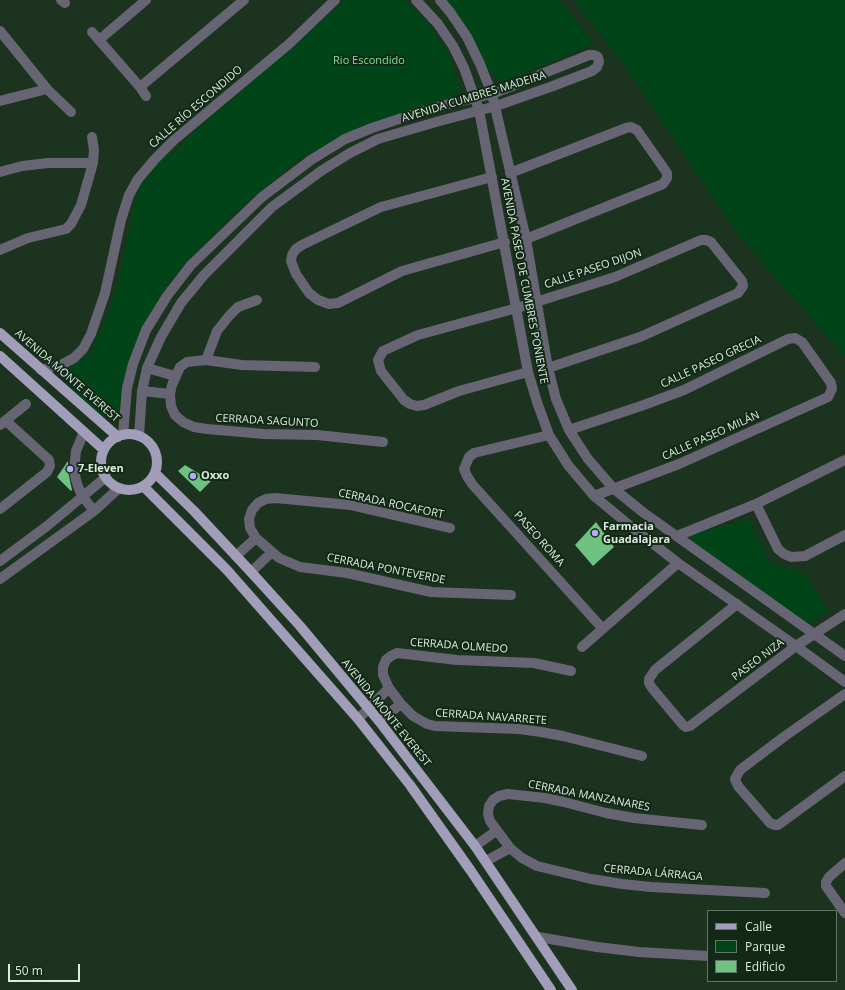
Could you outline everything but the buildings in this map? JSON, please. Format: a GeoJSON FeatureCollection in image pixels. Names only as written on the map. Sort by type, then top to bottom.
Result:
{"type":"FeatureCollection","features":[{"type":"Feature","properties":{"kind":"main road","name":"AVENIDA MONTE EVEREST"},"geometry":{"type":"LineString","coordinates":[[0,332],[41,370],[121,436]]}},
{"type":"Feature","properties":{"kind":"main road"},"geometry":{"type":"LineString","coordinates":[[0,356],[104,450]]}},
{"type":"Feature","properties":{"kind":"main road"},"geometry":{"type":"LineString","coordinates":[[121,436],[140,436],[149,442],[155,452],[157,462],[155,473],[150,481],[143,486],[131,490],[120,488],[112,484],[106,477],[102,468],[104,450],[110,442],[121,436]]}},
{"type":"Feature","properties":{"kind":"main road","name":"AVENIDA MONTE EVEREST"},"geometry":{"type":"LineString","coordinates":[[155,473],[237,556],[300,626],[379,721],[486,861],[572,990]]}},
{"type":"Feature","properties":{"kind":"main road"},"geometry":{"type":"LineString","coordinates":[[143,486],[227,570],[358,719],[410,786],[551,990]]}},
{"type":"Feature","properties":{"kind":"main road"},"geometry":{"type":"LineString","coordinates":[[286,637],[300,626]]}},
{"type":"Feature","properties":{"kind":"main road"},"geometry":{"type":"LineString","coordinates":[[410,786],[423,778]]}},
{"type":"Feature","properties":{"kind":"street"},"geometry":{"type":"LineString","coordinates":[[99,40],[146,0]]}},
{"type":"Feature","properties":{"kind":"street"},"geometry":{"type":"LineString","coordinates":[[140,87],[244,0]]}},
{"type":"Feature","properties":{"kind":"street","name":"CALLE RÍO ESCONDIDO"},"geometry":{"type":"LineString","coordinates":[[41,370],[61,365],[74,358],[82,349],[91,334],[105,293],[121,220],[129,195],[138,179],[174,140],[289,44],[335,0]]}},
{"type":"Feature","properties":{"kind":"street","name":"AVENIDA PASEO DE CUMBRES PONIENTE"},"geometry":{"type":"LineString","coordinates":[[416,0],[438,24],[453,46],[464,68],[478,110],[528,372],[549,435],[568,465],[594,496],[678,563],[845,682]]}},
{"type":"Feature","properties":{"kind":"street","name":"AVENIDA PASEO DE CUMBRES PONIENTE"},"geometry":{"type":"LineString","coordinates":[[440,0],[467,37],[480,64],[496,106],[526,239],[548,368],[556,399],[569,430],[588,459],[614,489],[644,513],[845,656]]}},
{"type":"Feature","properties":{"kind":"street"},"geometry":{"type":"LineString","coordinates":[[0,31],[46,89],[71,112]]}},
{"type":"Feature","properties":{"kind":"street"},"geometry":{"type":"LineString","coordinates":[[92,32],[140,87],[146,96]]}},
{"type":"Feature","properties":{"kind":"street","name":"AVENIDA CUMBRES MADEIRA"},"geometry":{"type":"LineString","coordinates":[[121,436],[127,388],[133,364],[146,330],[167,296],[191,265],[262,197],[311,160],[345,139],[372,128],[432,108],[492,94],[588,55],[598,57],[599,62],[597,67],[592,71],[496,106],[378,139],[350,153],[321,171],[272,207],[204,275],[181,303],[160,337],[147,368],[142,391],[140,436]]}},
{"type":"Feature","properties":{"kind":"street"},"geometry":{"type":"LineString","coordinates":[[0,102],[46,89]]}},
{"type":"Feature","properties":{"kind":"street"},"geometry":{"type":"LineString","coordinates":[[510,173],[631,127],[637,130],[642,136],[667,173],[667,178],[663,184],[526,239]]}},
{"type":"Feature","properties":{"kind":"street"},"geometry":{"type":"LineString","coordinates":[[0,250],[28,238],[66,229],[71,224],[81,205],[93,164],[94,150],[92,137]]}},
{"type":"Feature","properties":{"kind":"street"},"geometry":{"type":"LineString","coordinates":[[0,172],[22,166],[48,163],[93,164]]}},
{"type":"Feature","properties":{"kind":"street"},"geometry":{"type":"LineString","coordinates":[[492,177],[381,207],[296,249],[292,256],[293,266],[302,284],[318,300],[329,304],[338,303],[402,271],[504,242]]}},
{"type":"Feature","properties":{"kind":"street"},"geometry":{"type":"LineString","coordinates":[[262,197],[272,207]]}},
{"type":"Feature","properties":{"kind":"street","name":"CALLE PASEO DIJON"},"geometry":{"type":"LineString","coordinates":[[528,372],[459,391],[424,405],[417,406],[404,400],[382,371],[378,360],[383,351],[418,335],[517,308],[615,276],[701,240],[711,242],[742,281],[742,286],[738,294],[640,337],[548,368]]}},
{"type":"Feature","properties":{"kind":"street"},"geometry":{"type":"LineString","coordinates":[[215,242],[226,252]]}},
{"type":"Feature","properties":{"kind":"street"},"geometry":{"type":"LineString","coordinates":[[206,360],[218,331],[229,316],[238,307],[258,300]]}},
{"type":"Feature","properties":{"kind":"street","name":"CALLE PASEO GRECIA"},"geometry":{"type":"LineString","coordinates":[[569,430],[684,390],[788,339],[795,338],[802,342],[831,383],[832,389]]}},
{"type":"Feature","properties":{"kind":"street"},"geometry":{"type":"LineString","coordinates":[[172,385],[180,367],[187,362],[206,360],[260,367],[315,367]]}},
{"type":"Feature","properties":{"kind":"street"},"geometry":{"type":"LineString","coordinates":[[147,368],[172,385]]}},
{"type":"Feature","properties":{"kind":"street"},"geometry":{"type":"LineString","coordinates":[[142,391],[172,385]]}},
{"type":"Feature","properties":{"kind":"street","name":"CERRADA SAGUNTO"},"geometry":{"type":"LineString","coordinates":[[172,385],[171,406],[175,415],[183,422],[194,427],[257,434],[317,435],[384,442]]}},
{"type":"Feature","properties":{"kind":"street","name":"CALLE PASEO MILÁN"},"geometry":{"type":"LineString","coordinates":[[594,496],[679,464],[720,446],[828,397],[832,389]]}},
{"type":"Feature","properties":{"kind":"street"},"geometry":{"type":"LineString","coordinates":[[0,509],[47,472],[50,466],[49,460],[3,423],[26,404]]}},
{"type":"Feature","properties":{"kind":"street"},"geometry":{"type":"LineString","coordinates":[[84,432],[76,451],[74,461],[76,480],[83,497],[94,510]]}},
{"type":"Feature","properties":{"kind":"street","name":"PASEO ROMA"},"geometry":{"type":"LineString","coordinates":[[549,435],[474,453],[465,463],[464,469],[472,484],[602,628]]}},
{"type":"Feature","properties":{"kind":"street"},"geometry":{"type":"LineString","coordinates":[[677,536],[756,504],[845,460]]}},
{"type":"Feature","properties":{"kind":"street"},"geometry":{"type":"LineString","coordinates":[[0,561],[83,497],[106,477]]}},
{"type":"Feature","properties":{"kind":"street"},"geometry":{"type":"LineString","coordinates":[[0,579],[94,510],[120,488]]}},
{"type":"Feature","properties":{"kind":"street","name":"CERRADA ROCAFORT"},"geometry":{"type":"LineString","coordinates":[[260,542],[250,528],[249,519],[252,510],[258,503],[266,499],[275,498],[350,505],[450,528]]}},
{"type":"Feature","properties":{"kind":"street"},"geometry":{"type":"LineString","coordinates":[[756,504],[778,549],[791,557],[805,556],[845,535]]}},
{"type":"Feature","properties":{"kind":"street"},"geometry":{"type":"LineString","coordinates":[[237,556],[260,542]]}},
{"type":"Feature","properties":{"kind":"street","name":"CERRADA PONTEVERDE"},"geometry":{"type":"LineString","coordinates":[[260,542],[280,558],[300,567],[347,573],[431,592],[511,595]]}},
{"type":"Feature","properties":{"kind":"street"},"geometry":{"type":"LineString","coordinates":[[251,572],[272,552]]}},
{"type":"Feature","properties":{"kind":"street"},"geometry":{"type":"LineString","coordinates":[[582,647],[678,563]]}},
{"type":"Feature","properties":{"kind":"street","name":"PASEO NIZA"},"geometry":{"type":"LineString","coordinates":[[737,604],[655,670],[649,679],[649,683],[652,688],[682,725],[690,726],[796,646],[845,614]]}},
{"type":"Feature","properties":{"kind":"street","name":"CERRADA OLMEDO"},"geometry":{"type":"LineString","coordinates":[[395,696],[383,675],[383,667],[386,660],[397,653],[457,660],[534,663],[571,671]]}},
{"type":"Feature","properties":{"kind":"street"},"geometry":{"type":"LineString","coordinates":[[845,694],[791,731],[740,770],[735,779],[738,786],[770,823],[778,825],[845,776]]}},
{"type":"Feature","properties":{"kind":"street"},"geometry":{"type":"LineString","coordinates":[[358,719],[369,709],[395,696]]}},
{"type":"Feature","properties":{"kind":"street"},"geometry":{"type":"LineString","coordinates":[[379,721],[395,696]]}},
{"type":"Feature","properties":{"kind":"street","name":"CERRADA NAVARRETE"},"geometry":{"type":"LineString","coordinates":[[395,696],[419,720],[435,726],[519,729],[541,732],[642,756]]}},
{"type":"Feature","properties":{"kind":"street","name":"CERRADA MANZANARES"},"geometry":{"type":"LineString","coordinates":[[500,835],[490,821],[488,814],[489,806],[493,800],[499,796],[508,794],[544,798],[634,818],[702,825]]}},
{"type":"Feature","properties":{"kind":"street"},"geometry":{"type":"LineString","coordinates":[[475,846],[500,835]]}},
{"type":"Feature","properties":{"kind":"street","name":"CERRADA LÁRRAGA"},"geometry":{"type":"LineString","coordinates":[[500,835],[510,848],[522,858],[537,866],[591,879],[651,887],[765,893]]}},
{"type":"Feature","properties":{"kind":"street"},"geometry":{"type":"LineString","coordinates":[[486,861],[510,848]]}},
{"type":"Feature","properties":{"kind":"street"},"geometry":{"type":"LineString","coordinates":[[845,863],[833,873],[826,882],[828,890],[845,912]]}},
{"type":"Feature","properties":{"kind":"street"},"geometry":{"type":"LineString","coordinates":[[538,937],[618,950],[707,956]]}},
{"type":"Feature","properties":{"kind":"green space","name":"Rio Escondido"},"geometry":{"type":"Polygon","coordinates":[[[345,0],[405,0],[430,25],[450,57],[461,89],[454,97],[359,129],[302,157],[247,202],[185,263],[164,289],[148,320],[135,352],[118,416],[107,418],[90,409],[72,392],[65,379],[73,363],[90,352],[109,311],[121,270],[135,197],[147,173],[345,0]]]}},
{"type":"Feature","properties":{"kind":"green space"},"geometry":{"type":"Polygon","coordinates":[[[440,0],[559,0],[595,44],[503,82],[482,68],[440,0]]]}},
{"type":"Feature","properties":{"kind":"green space"},"geometry":{"type":"Polygon","coordinates":[[[573,0],[845,0],[845,358],[736,232],[619,58],[573,0]]]}},
{"type":"Feature","properties":{"kind":"green space"},"geometry":{"type":"Polygon","coordinates":[[[749,519],[770,562],[805,574],[829,611],[805,625],[690,545],[691,534],[749,519]]]}},
{"type":"Feature","properties":{"kind":"place","name":"7-Eleven"},"geometry":{"type":"Point","coordinates":[70,469]}},
{"type":"Feature","properties":{"kind":"place","name":"Oxxo"},"geometry":{"type":"Point","coordinates":[193,476]}},
{"type":"Feature","properties":{"kind":"place","name":"Farmacia Guadalajara"},"geometry":{"type":"Point","coordinates":[595,533]}}]}
